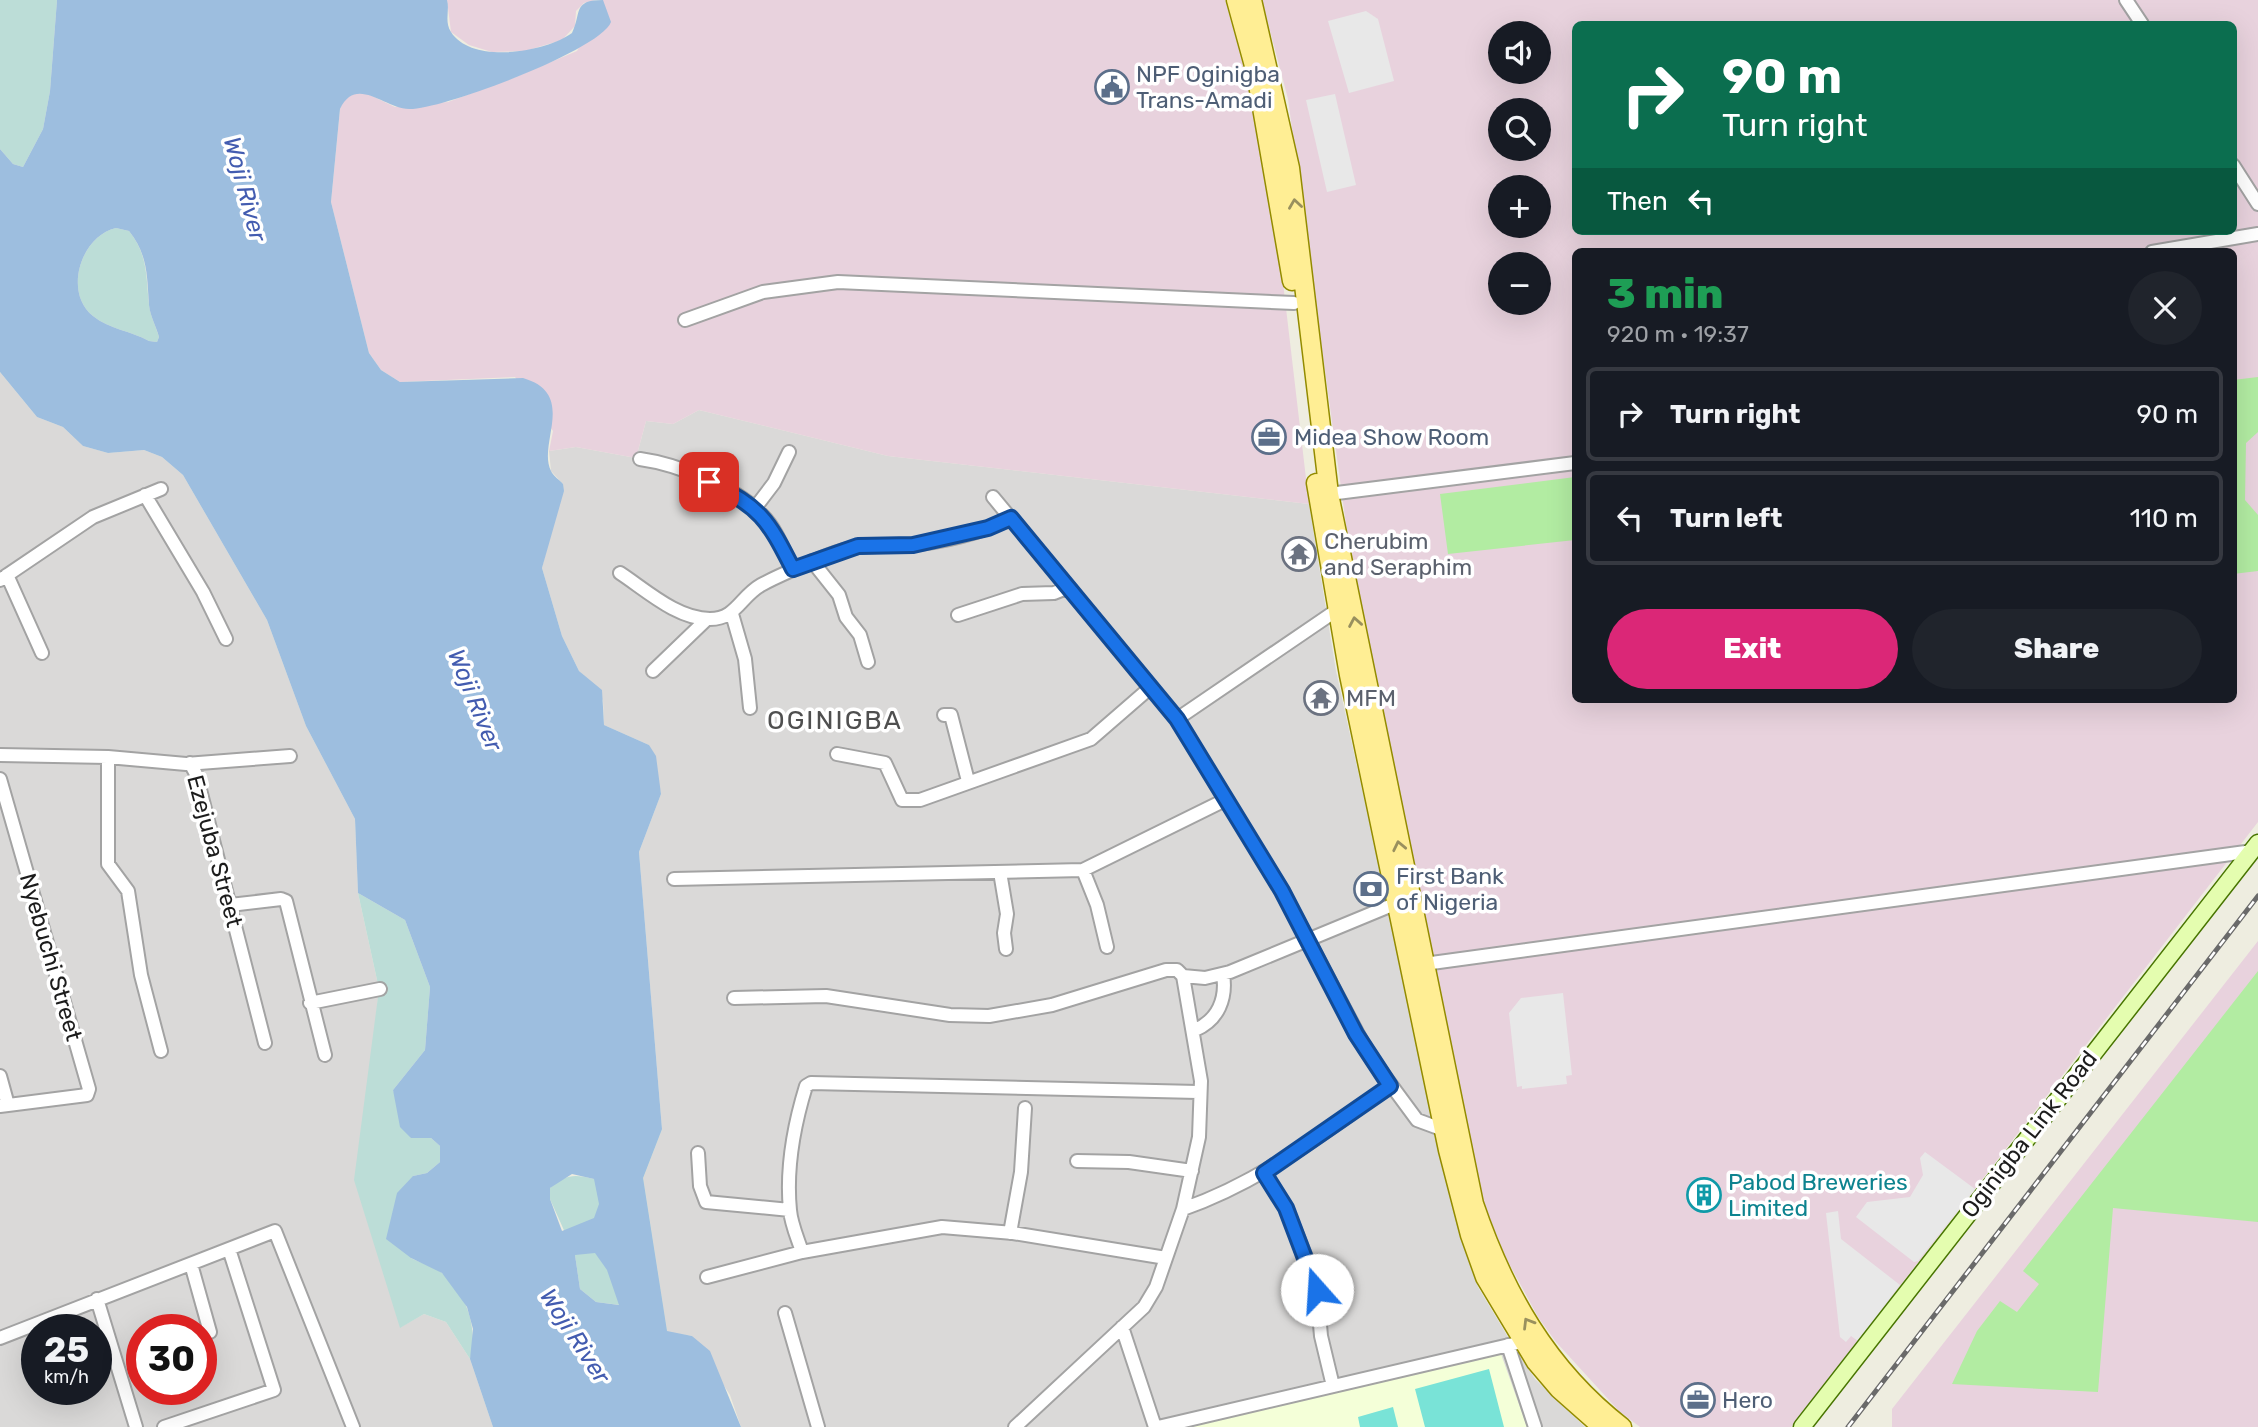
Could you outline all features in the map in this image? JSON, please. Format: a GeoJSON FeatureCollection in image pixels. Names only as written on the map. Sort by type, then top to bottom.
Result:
{"type":"FeatureCollection","features":[{"type":"Feature","properties":{"kind":"main road"},"geometry":{"type":"LineString","coordinates":[[1236,0],[1253,33],[1294,193],[1329,494],[1417,965],[1444,1130],[1474,1245],[1515,1344],[1559,1390],[1602,1427]]}},
{"type":"Feature","properties":{"kind":"main road"},"geometry":{"type":"LineString","coordinates":[[1252,0],[1253,33],[1279,190],[1318,496],[1337,610],[1397,903],[1417,965],[1474,1204],[1496,1264],[1527,1322],[1561,1371],[1622,1427]]}},
{"type":"Feature","properties":{"kind":"street"},"geometry":{"type":"LineString","coordinates":[[2126,0],[2140,21]]}},
{"type":"Feature","properties":{"kind":"street"},"geometry":{"type":"LineString","coordinates":[[2237,171],[2258,204]]}},
{"type":"Feature","properties":{"kind":"street"},"geometry":{"type":"LineString","coordinates":[[2174,248],[2258,233]]}},
{"type":"Feature","properties":{"kind":"street"},"geometry":{"type":"LineString","coordinates":[[685,320],[763,292],[838,282],[1294,303]]}},
{"type":"Feature","properties":{"kind":"street"},"geometry":{"type":"LineString","coordinates":[[755,508],[774,484],[789,452]]}},
{"type":"Feature","properties":{"kind":"street"},"geometry":{"type":"LineString","coordinates":[[640,459],[672,465],[755,508],[770,524],[793,569]]}},
{"type":"Feature","properties":{"kind":"street"},"geometry":{"type":"LineString","coordinates":[[1329,494],[1572,463]]}},
{"type":"Feature","properties":{"kind":"street"},"geometry":{"type":"LineString","coordinates":[[42,653],[4,578],[93,517],[161,489]]}},
{"type":"Feature","properties":{"kind":"street"},"geometry":{"type":"LineString","coordinates":[[145,495],[203,592],[226,639]]}},
{"type":"Feature","properties":{"kind":"street"},"geometry":{"type":"LineString","coordinates":[[993,497],[1177,719],[1308,937],[1356,1034],[1390,1086],[1417,1119],[1444,1130]]}},
{"type":"Feature","properties":{"kind":"street"},"geometry":{"type":"LineString","coordinates":[[620,573],[676,610],[707,619],[732,614],[758,587],[812,561],[858,546],[913,545],[962,535],[1011,518]]}},
{"type":"Feature","properties":{"kind":"street"},"geometry":{"type":"LineString","coordinates":[[812,561],[839,595],[846,617],[860,635],[868,662]]}},
{"type":"Feature","properties":{"kind":"street"},"geometry":{"type":"LineString","coordinates":[[958,615],[1023,594],[1054,593],[1069,587]]}},
{"type":"Feature","properties":{"kind":"street"},"geometry":{"type":"LineString","coordinates":[[1177,719],[1337,610]]}},
{"type":"Feature","properties":{"kind":"street"},"geometry":{"type":"LineString","coordinates":[[732,614],[745,659],[750,708]]}},
{"type":"Feature","properties":{"kind":"street"},"geometry":{"type":"LineString","coordinates":[[653,671],[707,619]]}},
{"type":"Feature","properties":{"kind":"street"},"geometry":{"type":"LineString","coordinates":[[836,754],[885,763],[902,800],[920,800],[1091,739],[1151,687]]}},
{"type":"Feature","properties":{"kind":"street"},"geometry":{"type":"LineString","coordinates":[[944,715],[951,715],[968,781]]}},
{"type":"Feature","properties":{"kind":"street","name":"Ezejuba Street"},"geometry":{"type":"LineString","coordinates":[[0,755],[108,757],[190,763],[265,1043]]}},
{"type":"Feature","properties":{"kind":"street"},"geometry":{"type":"LineString","coordinates":[[190,763],[290,756]]}},
{"type":"Feature","properties":{"kind":"street"},"geometry":{"type":"LineString","coordinates":[[108,757],[108,864],[128,891],[141,975],[161,1051]]}},
{"type":"Feature","properties":{"kind":"street","name":"Nyebuchi Street"},"geometry":{"type":"LineString","coordinates":[[0,779],[89,1089],[87,1094],[4,1106]]}},
{"type":"Feature","properties":{"kind":"street"},"geometry":{"type":"LineString","coordinates":[[674,878],[1083,870],[1225,800]]}},
{"type":"Feature","properties":{"kind":"street"},"geometry":{"type":"LineString","coordinates":[[1417,965],[2255,847]]}},
{"type":"Feature","properties":{"kind":"street","name":"Oginigba Link Road"},"geometry":{"type":"LineString","coordinates":[[1802,1427],[2255,847]]}},
{"type":"Feature","properties":{"kind":"street"},"geometry":{"type":"LineString","coordinates":[[1083,870],[1097,905],[1107,947]]}},
{"type":"Feature","properties":{"kind":"street"},"geometry":{"type":"LineString","coordinates":[[1000,872],[1007,915],[1004,933],[1006,949]]}},
{"type":"Feature","properties":{"kind":"street"},"geometry":{"type":"LineString","coordinates":[[230,905],[285,899],[325,1055]]}},
{"type":"Feature","properties":{"kind":"street"},"geometry":{"type":"LineString","coordinates":[[1184,976],[1223,974],[1308,937],[1397,903]]}},
{"type":"Feature","properties":{"kind":"street"},"geometry":{"type":"LineString","coordinates":[[734,998],[826,996],[950,1015],[989,1016],[1052,1005],[1166,970],[1177,970],[1184,976],[1195,1030],[1201,1081],[1198,1092],[1199,1137],[1183,1209],[1166,1258],[1150,1299],[1015,1427]]}},
{"type":"Feature","properties":{"kind":"street"},"geometry":{"type":"LineString","coordinates":[[1195,1030],[1212,1021],[1219,1009],[1224,984],[1223,974]]}},
{"type":"Feature","properties":{"kind":"street"},"geometry":{"type":"LineString","coordinates":[[310,1003],[380,989]]}},
{"type":"Feature","properties":{"kind":"street"},"geometry":{"type":"LineString","coordinates":[[0,1076],[4,1106]]}},
{"type":"Feature","properties":{"kind":"street"},"geometry":{"type":"LineString","coordinates":[[802,1252],[790,1210],[793,1158],[790,1146],[806,1086],[811,1083],[1198,1092]]}},
{"type":"Feature","properties":{"kind":"street"},"geometry":{"type":"LineString","coordinates":[[1183,1209],[1212,1199],[1264,1173],[1390,1086]]}},
{"type":"Feature","properties":{"kind":"street"},"geometry":{"type":"LineString","coordinates":[[1010,1233],[1021,1172],[1025,1108]]}},
{"type":"Feature","properties":{"kind":"street"},"geometry":{"type":"LineString","coordinates":[[698,1153],[700,1186],[706,1202],[790,1210]]}},
{"type":"Feature","properties":{"kind":"street"},"geometry":{"type":"LineString","coordinates":[[1077,1161],[1129,1162],[1192,1171]]}},
{"type":"Feature","properties":{"kind":"street"},"geometry":{"type":"LineString","coordinates":[[1264,1173],[1286,1208],[1310,1268],[1317,1290],[1317,1307],[1333,1387]]}},
{"type":"Feature","properties":{"kind":"street"},"geometry":{"type":"LineString","coordinates":[[707,1277],[802,1252],[937,1228],[1010,1233],[1166,1258]]}},
{"type":"Feature","properties":{"kind":"street"},"geometry":{"type":"LineString","coordinates":[[0,1338],[270,1231],[278,1234],[353,1427]]}},
{"type":"Feature","properties":{"kind":"street"},"geometry":{"type":"LineString","coordinates":[[164,1427],[274,1390],[229,1249]]}},
{"type":"Feature","properties":{"kind":"street"},"geometry":{"type":"LineString","coordinates":[[191,1264],[205,1314]]}},
{"type":"Feature","properties":{"kind":"street"},"geometry":{"type":"LineString","coordinates":[[97,1299],[136,1427]]}},
{"type":"Feature","properties":{"kind":"street"},"geometry":{"type":"LineString","coordinates":[[1317,1307],[1341,1299]]}},
{"type":"Feature","properties":{"kind":"street"},"geometry":{"type":"LineString","coordinates":[[785,1313],[818,1427]]}},
{"type":"Feature","properties":{"kind":"street"},"geometry":{"type":"LineString","coordinates":[[1122,1327],[1156,1427],[1515,1344],[1535,1427]]}},
{"type":"Feature","properties":{"kind":"shaded area"},"geometry":{"type":"Polygon","coordinates":[[[0,0],[57,0],[50,91],[43,129],[23,167],[13,164],[0,149],[0,0]]]}},
{"type":"Feature","properties":{"kind":"shaded area"},"geometry":{"type":"Polygon","coordinates":[[[447,0],[595,0],[584,3],[576,11],[575,26],[562,40],[525,51],[492,52],[469,45],[451,32],[447,0]]]}},
{"type":"Feature","properties":{"kind":"shaded area"},"geometry":{"type":"Polygon","coordinates":[[[603,0],[1225,0],[1252,96],[1278,240],[1309,504],[888,456],[699,410],[673,424],[646,421],[636,458],[576,447],[549,451],[553,431],[515,377],[400,382],[381,370],[369,353],[331,202],[340,109],[344,99],[355,93],[368,94],[395,107],[448,102],[513,78],[577,51],[603,0]]]}},
{"type":"Feature","properties":{"kind":"shaded area"},"geometry":{"type":"Polygon","coordinates":[[[1262,0],[2258,0],[2258,822],[1791,1427],[1640,1427],[1619,1411],[1556,1342],[1538,1317],[1505,1256],[1484,1203],[1468,1143],[1355,590],[1288,99],[1262,0]]]}},
{"type":"Feature","properties":{"kind":"shaded area"},"geometry":{"type":"Polygon","coordinates":[[[1366,11],[1378,19],[1394,81],[1349,93],[1328,21],[1366,11]]]}},
{"type":"Feature","properties":{"kind":"shaded area"},"geometry":{"type":"Polygon","coordinates":[[[1335,94],[1356,185],[1327,192],[1306,100],[1335,94]]]}},
{"type":"Feature","properties":{"kind":"shaded area"},"geometry":{"type":"Polygon","coordinates":[[[116,228],[129,231],[143,257],[150,309],[159,337],[157,342],[99,320],[84,306],[79,293],[80,266],[85,253],[104,233],[116,228]]]}},
{"type":"Feature","properties":{"kind":"shaded area"},"geometry":{"type":"Polygon","coordinates":[[[0,372],[37,417],[63,427],[83,446],[108,453],[144,450],[162,457],[183,475],[267,620],[306,726],[355,819],[358,893],[379,989],[372,1058],[401,1327],[424,1314],[446,1322],[470,1359],[493,1427],[0,1427],[0,372]]]}},
{"type":"Feature","properties":{"kind":"shaded area"},"geometry":{"type":"Polygon","coordinates":[[[699,410],[888,456],[1309,504],[1336,671],[1459,1231],[1478,1287],[1535,1379],[1585,1427],[741,1427],[730,1395],[692,1336],[667,1332],[643,1178],[662,1129],[639,852],[661,794],[649,745],[604,725],[603,701],[595,686],[579,671],[562,636],[542,568],[563,484],[551,471],[549,451],[576,447],[636,458],[646,421],[673,424],[699,410]]]}},
{"type":"Feature","properties":{"kind":"shaded area"},"geometry":{"type":"Polygon","coordinates":[[[358,893],[405,920],[430,987],[425,1050],[393,1090],[411,1138],[431,1138],[440,1146],[440,1162],[427,1173],[413,1176],[411,1258],[438,1271],[450,1281],[464,1300],[473,1336],[470,1359],[446,1322],[424,1314],[400,1328],[354,1180],[379,989],[358,893]]]}},
{"type":"Feature","properties":{"kind":"shaded area"},"geometry":{"type":"Polygon","coordinates":[[[2258,941],[2258,1427],[1892,1427],[1892,1409],[2258,941]]]}},
{"type":"Feature","properties":{"kind":"shaded area"},"geometry":{"type":"Polygon","coordinates":[[[1563,993],[1572,1075],[1566,1076],[1567,1084],[1522,1089],[1522,1086],[1517,1087],[1509,1013],[1521,998],[1563,993]]]}},
{"type":"Feature","properties":{"kind":"shaded area"},"geometry":{"type":"Polygon","coordinates":[[[662,1129],[643,1178],[667,1332],[620,1305],[596,1302],[580,1289],[575,1255],[550,1199],[550,1188],[561,1180],[576,1176],[594,1179],[662,1129]]]}},
{"type":"Feature","properties":{"kind":"shaded area"},"geometry":{"type":"Polygon","coordinates":[[[1925,1152],[1975,1189],[1918,1261],[1914,1262],[1856,1217],[1867,1202],[1910,1197],[1923,1175],[1920,1158],[1925,1152]]]}},
{"type":"Feature","properties":{"kind":"shaded area"},"geometry":{"type":"Polygon","coordinates":[[[1838,1211],[1841,1239],[1900,1285],[1858,1341],[1851,1336],[1846,1342],[1840,1337],[1826,1213],[1838,1211]]]}},
{"type":"Feature","properties":{"kind":"shaded area"},"geometry":{"type":"Polygon","coordinates":[[[1501,1354],[1527,1427],[1185,1427],[1501,1354]]]}},
{"type":"Feature","properties":{"kind":"shaded area"},"geometry":{"type":"Polygon","coordinates":[[[1489,1369],[1504,1427],[1425,1427],[1415,1389],[1489,1369]]]}},
{"type":"Feature","properties":{"kind":"shaded area"},"geometry":{"type":"Polygon","coordinates":[[[1393,1407],[1398,1427],[1360,1427],[1358,1417],[1393,1407]]]}},
{"type":"Feature","properties":{"kind":"green space"},"geometry":{"type":"Polygon","coordinates":[[[2258,377],[2258,432],[2246,443],[2245,500],[2258,515],[2258,571],[2237,574],[2237,380],[2258,377]]]}},
{"type":"Feature","properties":{"kind":"green space"},"geometry":{"type":"Polygon","coordinates":[[[1572,477],[1572,540],[1448,554],[1440,494],[1572,477]]]}},
{"type":"Feature","properties":{"kind":"green space"},"geometry":{"type":"Polygon","coordinates":[[[2258,971],[2258,1222],[2113,1208],[2098,1392],[1952,1384],[1977,1331],[2000,1301],[2017,1312],[2039,1284],[2023,1271],[2258,971]]]}},
{"type":"Feature","properties":{"kind":"water","name":"Woji River"},"geometry":{"type":"Polygon","coordinates":[[[57,0],[447,0],[449,28],[461,42],[475,49],[510,52],[545,46],[560,40],[572,33],[582,5],[603,0],[611,22],[601,34],[580,48],[518,76],[426,107],[409,109],[362,94],[347,99],[340,109],[331,202],[369,353],[381,370],[400,382],[523,378],[539,385],[549,395],[552,420],[548,460],[553,475],[563,484],[564,491],[542,568],[562,636],[579,671],[602,690],[604,725],[649,745],[656,756],[661,794],[639,852],[662,1129],[643,1178],[667,1331],[692,1336],[710,1351],[741,1427],[493,1427],[470,1359],[473,1329],[467,1307],[442,1273],[411,1258],[386,1239],[397,1193],[413,1176],[427,1173],[440,1162],[440,1146],[431,1138],[411,1138],[400,1127],[393,1090],[425,1050],[430,987],[405,920],[358,893],[355,819],[306,726],[267,620],[183,475],[162,457],[144,450],[108,453],[83,446],[63,427],[37,417],[0,372],[0,149],[13,164],[23,167],[43,129],[50,91],[57,0]],[[116,228],[104,233],[85,253],[80,266],[79,293],[84,306],[99,320],[157,342],[159,337],[150,309],[143,257],[129,231],[116,228]],[[572,1174],[550,1188],[550,1199],[562,1231],[594,1218],[599,1204],[594,1179],[572,1174]],[[595,1253],[575,1255],[580,1289],[596,1302],[619,1305],[607,1270],[595,1253]]]}},
{"type":"Feature","properties":{"kind":"railway"},"geometry":{"type":"LineString","coordinates":[[1848,1427],[2258,896]]}},
{"type":"Feature","properties":{"kind":"place","name":"NPF Oginigba Trans-Amadi"},"geometry":{"type":"Point","coordinates":[1112,87]}},
{"type":"Feature","properties":{"kind":"place","name":"Midea Show Room"},"geometry":{"type":"Point","coordinates":[1269,437]}},
{"type":"Feature","properties":{"kind":"place","name":"Cherubim and Seraphim"},"geometry":{"type":"Point","coordinates":[1299,554]}},
{"type":"Feature","properties":{"kind":"place","name":"MFM"},"geometry":{"type":"Point","coordinates":[1321,698]}},
{"type":"Feature","properties":{"kind":"place","name":"First Bank of Nigeria"},"geometry":{"type":"Point","coordinates":[1371,889]}},
{"type":"Feature","properties":{"kind":"place","name":"Pabod Breweries Limited"},"geometry":{"type":"Point","coordinates":[1704,1195]}},
{"type":"Feature","properties":{"kind":"place","name":"Hero"},"geometry":{"type":"Point","coordinates":[1698,1400]}},
{"type":"Feature","properties":{"kind":"district","name":"OGINIGBA"},"geometry":{"type":"Point","coordinates":[835,720]}},
{"type":"Feature","properties":{"kind":"route"},"geometry":{"type":"LineString","coordinates":[[709,482],[743,500],[764,516],[793,569],[858,546],[913,545],[988,528],[1011,518],[1177,719],[1282,891],[1331,979],[1356,1034],[1390,1086],[1278,1166],[1264,1173],[1286,1208],[1317,1290]]}}]}
